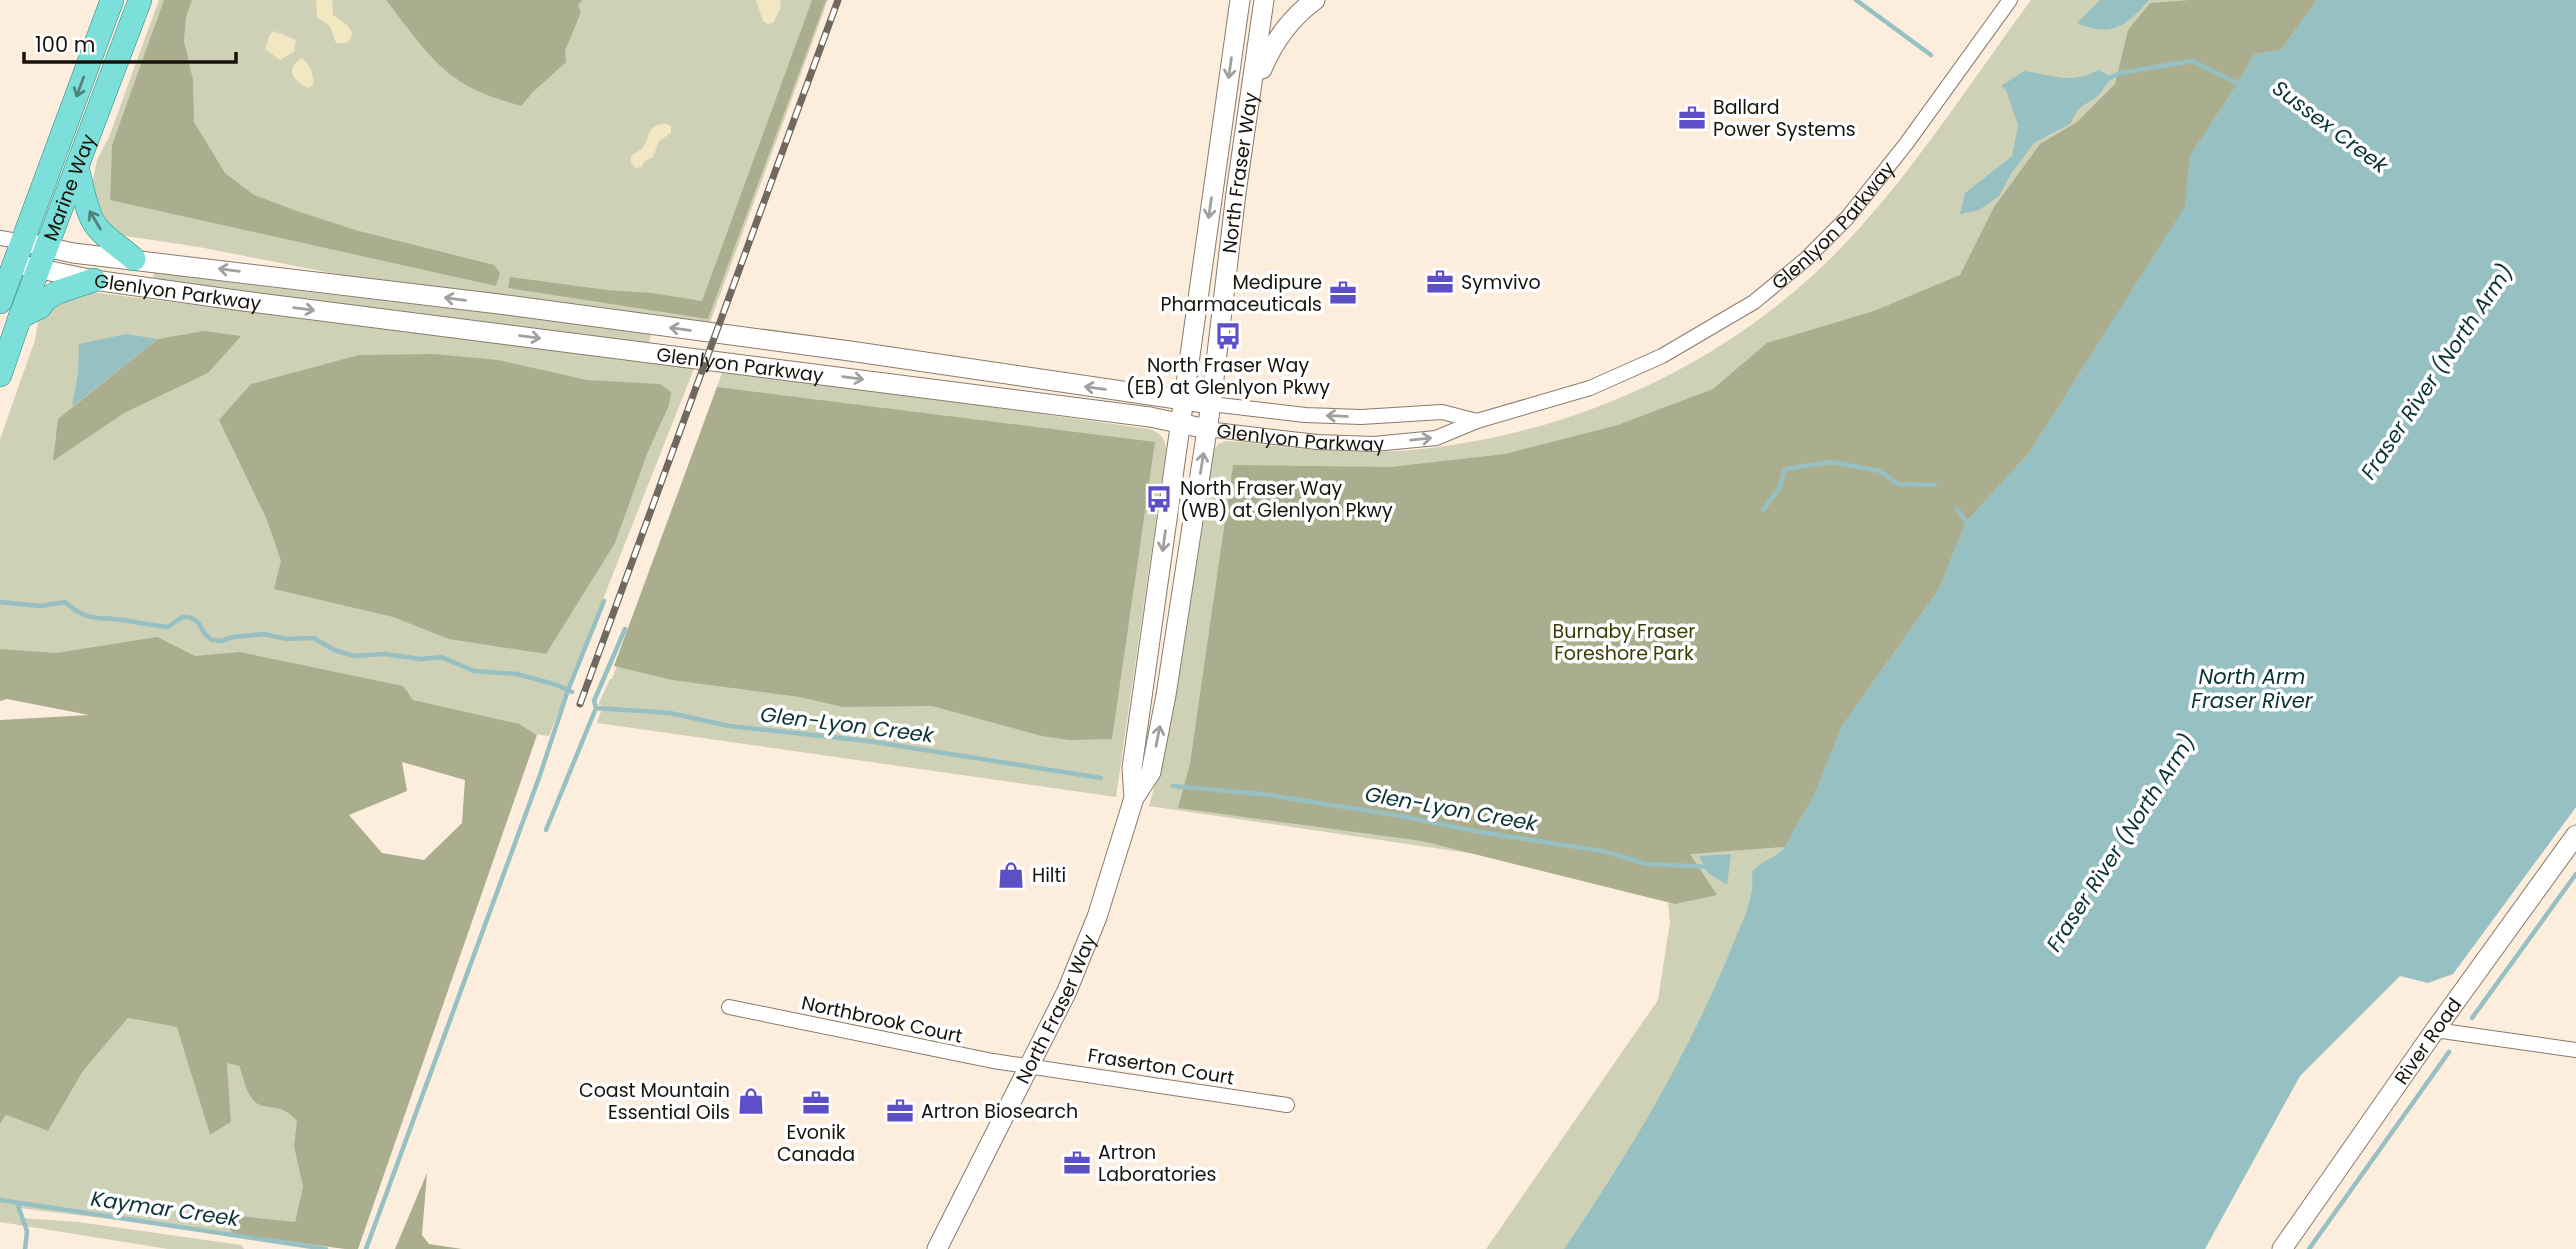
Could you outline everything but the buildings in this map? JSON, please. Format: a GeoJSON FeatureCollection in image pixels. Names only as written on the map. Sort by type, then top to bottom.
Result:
{"type":"FeatureCollection","features":[{"type":"Feature","properties":{"kind":"main road","name":"Marine Way"},"geometry":{"type":"LineString","coordinates":[[0,302],[13,256],[112,0]]}},
{"type":"Feature","properties":{"kind":"main road","name":"Marine Way"},"geometry":{"type":"LineString","coordinates":[[0,375],[140,0]]}},
{"type":"Feature","properties":{"kind":"main road"},"geometry":{"type":"LineString","coordinates":[[77,168],[86,193],[87,207],[95,224],[134,259]]}},
{"type":"Feature","properties":{"kind":"main road"},"geometry":{"type":"LineString","coordinates":[[20,317],[40,307],[46,299],[58,292],[94,280]]}},
{"type":"Feature","properties":{"kind":"street","name":"North Fraser Way"},"geometry":{"type":"LineString","coordinates":[[1134,798],[1132,768],[1240,0]]}},
{"type":"Feature","properties":{"kind":"street","name":"North Fraser Way"},"geometry":{"type":"LineString","coordinates":[[937,1249],[1067,992],[1097,917],[1134,798],[1151,772],[1211,404],[1236,193],[1264,0]]}},
{"type":"Feature","properties":{"kind":"street"},"geometry":{"type":"LineString","coordinates":[[1252,92],[1273,44],[1301,10],[1315,0]]}},
{"type":"Feature","properties":{"kind":"street","name":"Glenlyon Parkway"},"geometry":{"type":"LineString","coordinates":[[0,238],[13,256],[38,268],[94,280],[1317,442],[1374,444],[1436,438],[1477,421],[1590,388],[1662,356],[1754,302],[1806,259],[1847,218],[1906,144],[2010,0]]}},
{"type":"Feature","properties":{"kind":"street","name":"Glenlyon Parkway"},"geometry":{"type":"LineString","coordinates":[[13,256],[47,246],[73,253],[850,351],[1211,404],[1306,415],[1361,417],[1442,412],[1477,421]]}},
{"type":"Feature","properties":{"kind":"street","name":"River Road"},"geometry":{"type":"LineString","coordinates":[[2282,1249],[2576,835]]}},
{"type":"Feature","properties":{"kind":"street","name":"Northbrook Court"},"geometry":{"type":"LineString","coordinates":[[729,1007],[993,1062],[1029,1066]]}},
{"type":"Feature","properties":{"kind":"street"},"geometry":{"type":"LineString","coordinates":[[2435,1030],[2576,1050]]}},
{"type":"Feature","properties":{"kind":"street","name":"Fraserton Court"},"geometry":{"type":"LineString","coordinates":[[1029,1066],[1287,1105]]}},
{"type":"Feature","properties":{"kind":"green space"},"geometry":{"type":"Polygon","coordinates":[[[159,0],[828,0],[709,325],[346,276],[199,247],[119,235],[105,225],[92,184],[97,160],[109,137],[159,0]]]}},
{"type":"Feature","properties":{"kind":"green space"},"geometry":{"type":"Polygon","coordinates":[[[164,0],[192,0],[186,17],[184,41],[193,80],[194,122],[225,173],[254,195],[294,210],[355,230],[494,265],[500,273],[496,286],[110,200],[112,145],[164,0]]]}},
{"type":"Feature","properties":{"kind":"green space"},"geometry":{"type":"Polygon","coordinates":[[[386,0],[582,0],[578,6],[581,12],[565,51],[566,62],[521,106],[480,92],[451,75],[427,52],[386,0]]]}},
{"type":"Feature","properties":{"kind":"green space"},"geometry":{"type":"Polygon","coordinates":[[[812,0],[826,0],[708,319],[508,288],[510,277],[702,301],[812,0]]]}},
{"type":"Feature","properties":{"kind":"green space","name":"Burnaby Fraser Foreshore Park"},"geometry":{"type":"Polygon","coordinates":[[[2031,0],[2377,0],[2243,74],[1774,921],[1603,1249],[1486,1249],[1658,1000],[1670,922],[1666,882],[1149,806],[1164,752],[1210,456],[1218,444],[1226,441],[1310,449],[1374,451],[1421,449],[1478,441],[1590,410],[1696,361],[1791,294],[1861,227],[1937,132],[2031,0]]]}},
{"type":"Feature","properties":{"kind":"green space","name":"Burnaby Fraser Foreshore Park"},"geometry":{"type":"Polygon","coordinates":[[[2190,0],[2317,0],[2281,50],[2254,54],[2190,156],[2186,206],[2029,453],[1966,522],[1939,589],[1842,726],[1815,793],[1785,847],[1690,854],[1717,895],[1675,904],[1422,841],[1178,808],[1190,764],[1233,465],[1390,467],[1505,454],[1618,425],[1713,389],[1767,343],[1874,311],[1960,275],[1994,207],[2040,144],[2077,122],[2115,84],[2128,30],[2150,3],[2190,0]]]}},
{"type":"Feature","properties":{"kind":"green space"},"geometry":{"type":"Polygon","coordinates":[[[154,272],[651,333],[649,344],[153,282],[154,272]]]}},
{"type":"Feature","properties":{"kind":"green space"},"geometry":{"type":"Polygon","coordinates":[[[90,292],[695,366],[549,736],[0,661],[0,439],[35,340],[39,317],[52,303],[90,292]]]}},
{"type":"Feature","properties":{"kind":"green space"},"geometry":{"type":"Polygon","coordinates":[[[204,331],[241,336],[208,373],[124,413],[53,461],[58,419],[158,339],[204,331]]]}},
{"type":"Feature","properties":{"kind":"green space"},"geometry":{"type":"Polygon","coordinates":[[[434,354],[498,360],[587,380],[660,384],[671,392],[669,405],[647,454],[615,543],[546,654],[449,639],[393,617],[274,589],[281,561],[267,520],[219,420],[251,384],[359,355],[434,354]]]}},
{"type":"Feature","properties":{"kind":"green space"},"geometry":{"type":"Polygon","coordinates":[[[723,370],[1149,429],[1162,437],[1166,451],[1116,797],[597,723],[603,706],[598,705],[612,679],[723,370]]]}},
{"type":"Feature","properties":{"kind":"green space"},"geometry":{"type":"Polygon","coordinates":[[[717,387],[1155,442],[1112,739],[1069,740],[1042,736],[932,706],[843,707],[800,697],[672,680],[614,666],[717,387]]]}},
{"type":"Feature","properties":{"kind":"green space"},"geometry":{"type":"Polygon","coordinates":[[[157,637],[195,656],[240,652],[403,686],[413,700],[519,724],[537,735],[358,1249],[233,1234],[220,1214],[295,1222],[303,1187],[294,1147],[297,1121],[284,1111],[256,1103],[248,1091],[239,1066],[227,1063],[231,1122],[210,1135],[177,1027],[128,1018],[83,1071],[48,1131],[6,1115],[0,1124],[0,720],[89,715],[7,699],[0,701],[0,649],[56,653],[157,637]],[[402,762],[407,791],[349,815],[382,853],[424,860],[462,823],[465,780],[402,762]]]}},
{"type":"Feature","properties":{"kind":"green space"},"geometry":{"type":"Polygon","coordinates":[[[128,1018],[178,1027],[210,1135],[231,1122],[227,1062],[239,1066],[248,1091],[256,1103],[278,1108],[298,1120],[294,1147],[303,1187],[295,1223],[221,1214],[233,1234],[19,1208],[21,1218],[78,1222],[241,1245],[244,1249],[168,1249],[0,1222],[0,1124],[6,1115],[48,1131],[83,1071],[128,1018]]]}},
{"type":"Feature","properties":{"kind":"green space"},"geometry":{"type":"Polygon","coordinates":[[[427,1173],[422,1235],[429,1244],[462,1249],[395,1249],[427,1173]]]}},
{"type":"Feature","properties":{"kind":"sand"},"geometry":{"type":"Polygon","coordinates":[[[316,0],[332,0],[333,15],[348,26],[352,33],[351,39],[346,43],[336,43],[330,26],[317,17],[316,0]]]}},
{"type":"Feature","properties":{"kind":"sand"},"geometry":{"type":"Polygon","coordinates":[[[756,0],[780,0],[781,7],[773,23],[763,21],[756,0]]]}},
{"type":"Feature","properties":{"kind":"sand"},"geometry":{"type":"Polygon","coordinates":[[[274,31],[296,40],[294,52],[280,60],[265,49],[270,34],[274,31]]]}},
{"type":"Feature","properties":{"kind":"sand"},"geometry":{"type":"Polygon","coordinates":[[[302,58],[309,66],[313,78],[313,85],[308,88],[298,82],[292,70],[302,58]]]}},
{"type":"Feature","properties":{"kind":"sand"},"geometry":{"type":"Polygon","coordinates":[[[664,123],[671,126],[671,133],[659,141],[653,157],[641,167],[635,168],[631,156],[644,146],[652,128],[664,123]]]}},
{"type":"Feature","properties":{"kind":"water"},"geometry":{"type":"Polygon","coordinates":[[[2100,0],[2149,0],[2133,17],[2118,27],[2099,29],[2077,23],[2100,0]]]}},
{"type":"Feature","properties":{"kind":"water","name":"North Arm Fraser River"},"geometry":{"type":"Polygon","coordinates":[[[2317,0],[2576,0],[2576,807],[2453,974],[2428,983],[2400,976],[2300,1076],[2205,1249],[1564,1249],[1635,1139],[1698,1024],[1747,909],[1752,891],[1752,872],[1785,847],[1815,793],[1842,726],[1939,589],[1966,522],[2029,453],[2185,206],[2190,156],[2254,54],[2281,50],[2317,0]]]}},
{"type":"Feature","properties":{"kind":"water"},"geometry":{"type":"Polygon","coordinates":[[[2099,70],[2112,77],[2098,96],[2078,109],[2070,124],[2034,143],[2011,174],[1999,196],[1979,210],[1960,214],[1965,193],[2012,156],[2018,125],[2006,90],[2001,86],[2024,71],[2070,78],[2099,70]]]}},
{"type":"Feature","properties":{"kind":"water"},"geometry":{"type":"Polygon","coordinates":[[[126,334],[158,339],[72,407],[78,374],[79,344],[126,334]]]}},
{"type":"Feature","properties":{"kind":"water"},"geometry":{"type":"Polygon","coordinates":[[[1731,854],[1727,885],[1708,873],[1699,856],[1731,854]]]}},
{"type":"Feature","properties":{"kind":"waterway","name":"Sussex Creek"},"geometry":{"type":"LineString","coordinates":[[1856,0],[1931,55]]}},
{"type":"Feature","properties":{"kind":"waterway","name":"Sussex Creek"},"geometry":{"type":"LineString","coordinates":[[2108,79],[2120,73],[2192,61],[2241,85]]}},
{"type":"Feature","properties":{"kind":"waterway"},"geometry":{"type":"LineString","coordinates":[[1763,510],[1779,489],[1785,469],[1831,462],[1880,471],[1898,484],[1935,485]]}},
{"type":"Feature","properties":{"kind":"waterway"},"geometry":{"type":"LineString","coordinates":[[1957,509],[1966,522]]}},
{"type":"Feature","properties":{"kind":"waterway"},"geometry":{"type":"LineString","coordinates":[[366,1249],[540,775],[568,690],[604,601]]}},
{"type":"Feature","properties":{"kind":"waterway","name":"Glen-Lyon Creek"},"geometry":{"type":"LineString","coordinates":[[0,602],[40,606],[65,602],[87,616],[168,627],[182,617],[189,617],[198,622],[212,640],[264,634],[286,639],[314,638],[334,650],[354,656],[384,654],[421,659],[441,657],[474,671],[517,674],[572,692]]}},
{"type":"Feature","properties":{"kind":"waterway","name":"Glen-Lyon Creek"},"geometry":{"type":"LineString","coordinates":[[625,629],[594,701],[596,708],[670,713],[729,726],[868,741],[1101,778]]}},
{"type":"Feature","properties":{"kind":"waterway"},"geometry":{"type":"LineString","coordinates":[[546,830],[596,708]]}},
{"type":"Feature","properties":{"kind":"waterway","name":"Glen-Lyon Creek"},"geometry":{"type":"LineString","coordinates":[[1173,786],[1269,795],[1401,816],[1474,831],[1602,851],[1647,864],[1711,867]]}},
{"type":"Feature","properties":{"kind":"waterway"},"geometry":{"type":"LineString","coordinates":[[2472,1018],[2576,874]]}},
{"type":"Feature","properties":{"kind":"waterway"},"geometry":{"type":"LineString","coordinates":[[2309,1249],[2449,1052]]}},
{"type":"Feature","properties":{"kind":"waterway","name":"Kaymar Creek"},"geometry":{"type":"LineString","coordinates":[[0,1200],[326,1249]]}},
{"type":"Feature","properties":{"kind":"waterway"},"geometry":{"type":"LineString","coordinates":[[17,1203],[27,1231],[25,1249]]}},
{"type":"Feature","properties":{"kind":"railway"},"geometry":{"type":"LineString","coordinates":[[580,704],[838,0]]}},
{"type":"Feature","properties":{"kind":"place","name":"Ballard Power Systems"},"geometry":{"type":"Point","coordinates":[1692,118]}},
{"type":"Feature","properties":{"kind":"place","name":"Symvivo"},"geometry":{"type":"Point","coordinates":[1440,282]}},
{"type":"Feature","properties":{"kind":"place","name":"Medipure Pharmaceuticals"},"geometry":{"type":"Point","coordinates":[1343,293]}},
{"type":"Feature","properties":{"kind":"place","name":"North Fraser Way (EB) at Glenlyon Pkwy"},"geometry":{"type":"Point","coordinates":[1228,336]}},
{"type":"Feature","properties":{"kind":"place","name":"North Fraser Way (WB) at Glenlyon Pkwy"},"geometry":{"type":"Point","coordinates":[1159,499]}},
{"type":"Feature","properties":{"kind":"place","name":"Hilti"},"geometry":{"type":"Point","coordinates":[1011,875]}},
{"type":"Feature","properties":{"kind":"place","name":"Coast Mountain Essential Oils"},"geometry":{"type":"Point","coordinates":[751,1101]}},
{"type":"Feature","properties":{"kind":"place","name":"Evonik Canada"},"geometry":{"type":"Point","coordinates":[816,1103]}},
{"type":"Feature","properties":{"kind":"place","name":"Artron Biosearch"},"geometry":{"type":"Point","coordinates":[900,1111]}},
{"type":"Feature","properties":{"kind":"place","name":"Artron Laboratories"},"geometry":{"type":"Point","coordinates":[1077,1163]}},
{"type":"Feature","properties":{"kind":"water label","name":"Fraser River (North Arm)"},"geometry":{"type":"Point","coordinates":[2437,372]}},
{"type":"Feature","properties":{"kind":"water label","name":"Fraser River (North Arm)"},"geometry":{"type":"Point","coordinates":[2121,843]}}]}
